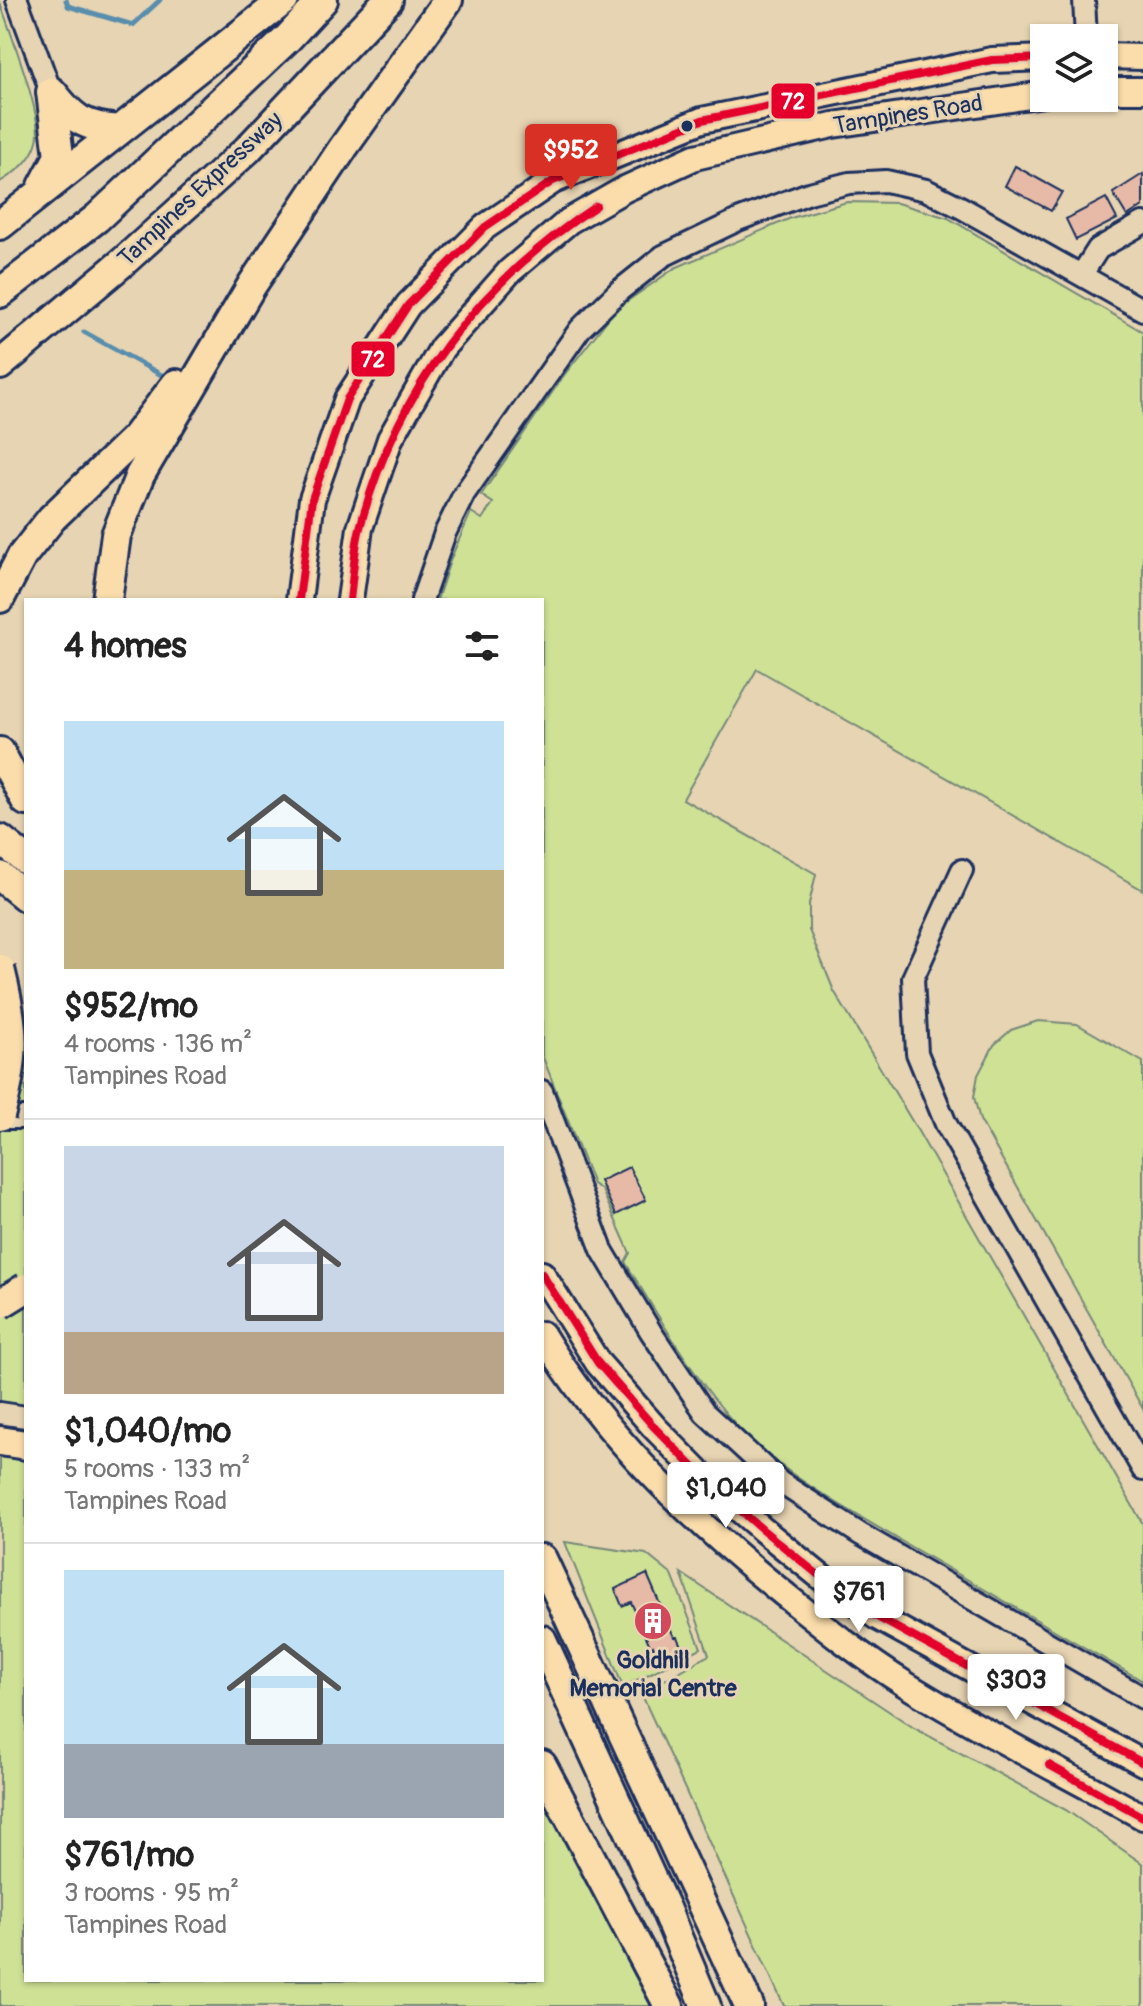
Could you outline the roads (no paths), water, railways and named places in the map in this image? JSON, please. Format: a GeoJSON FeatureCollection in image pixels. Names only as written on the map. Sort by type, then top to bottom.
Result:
{"type":"FeatureCollection","features":[{"type":"Feature","properties":{"kind":"highway"},"geometry":{"type":"LineString","coordinates":[[0,225],[284,0]]}},
{"type":"Feature","properties":{"kind":"highway","name":"Tampines Expressway"},"geometry":{"type":"LineString","coordinates":[[0,293],[97,218],[288,38],[323,0]]}},
{"type":"Feature","properties":{"kind":"highway","name":"Tampines Expressway"},"geometry":{"type":"LineString","coordinates":[[0,365],[123,262],[247,150],[388,0]]}},
{"type":"Feature","properties":{"kind":"highway"},"geometry":{"type":"LineString","coordinates":[[107,598],[116,535],[140,475],[252,285],[343,148],[448,0]]}},
{"type":"Feature","properties":{"kind":"highway"},"geometry":{"type":"LineString","coordinates":[[51,92],[72,117],[93,128],[118,130]]}},
{"type":"Feature","properties":{"kind":"highway"},"geometry":{"type":"LineString","coordinates":[[39,194],[59,156],[51,92]]}},
{"type":"Feature","properties":{"kind":"highway"},"geometry":{"type":"LineString","coordinates":[[0,598],[22,556],[52,518],[135,438],[252,285]]}},
{"type":"Feature","properties":{"kind":"highway"},"geometry":{"type":"LineString","coordinates":[[0,752],[24,797]]}},
{"type":"Feature","properties":{"kind":"highway"},"geometry":{"type":"LineString","coordinates":[[0,839],[24,858]]}},
{"type":"Feature","properties":{"kind":"highway"},"geometry":{"type":"LineString","coordinates":[[0,1117],[11,1073],[13,1037],[2,974]]}},
{"type":"Feature","properties":{"kind":"highway"},"geometry":{"type":"LineString","coordinates":[[0,1304],[24,1289]]}},
{"type":"Feature","properties":{"kind":"highway"},"geometry":{"type":"LineString","coordinates":[[0,1441],[24,1445]]}},
{"type":"Feature","properties":{"kind":"highway"},"geometry":{"type":"LineString","coordinates":[[544,1563],[749,2006]]}},
{"type":"Feature","properties":{"kind":"highway"},"geometry":{"type":"LineString","coordinates":[[544,1644],[665,1908],[706,2006]]}},
{"type":"Feature","properties":{"kind":"highway"},"geometry":{"type":"LineString","coordinates":[[544,1769],[669,2006]]}},
{"type":"Feature","properties":{"kind":"main road"},"geometry":{"type":"LineString","coordinates":[[1118,56],[1143,57]]}},
{"type":"Feature","properties":{"kind":"main road","name":"Tampines Road"},"geometry":{"type":"LineString","coordinates":[[299,598],[312,499],[347,399],[408,305],[485,227],[553,181],[702,120],[992,60],[1030,59]]}},
{"type":"Feature","properties":{"kind":"main road"},"geometry":{"type":"LineString","coordinates":[[1118,90],[1143,90]]}},
{"type":"Feature","properties":{"kind":"main road","name":"Tampines Road"},"geometry":{"type":"LineString","coordinates":[[350,598],[360,528],[390,439],[442,348],[510,271],[569,221],[625,189],[695,157],[833,125],[1030,96]]}},
{"type":"Feature","properties":{"kind":"main road"},"geometry":{"type":"LineString","coordinates":[[544,1277],[598,1363],[655,1428],[712,1486],[833,1587],[912,1638],[1143,1763]]}},
{"type":"Feature","properties":{"kind":"main road"},"geometry":{"type":"LineString","coordinates":[[544,1337],[565,1372],[657,1483],[783,1594],[853,1649],[906,1685],[1143,1817]]}},
{"type":"Feature","properties":{"kind":"main road"},"geometry":{"type":"LineString","coordinates":[[906,1685],[919,1670],[920,1658],[912,1638]]}},
{"type":"Feature","properties":{"kind":"street"},"geometry":{"type":"LineString","coordinates":[[17,0],[51,92]]}},
{"type":"Feature","properties":{"kind":"street"},"geometry":{"type":"LineString","coordinates":[[1084,0],[1085,24]]}},
{"type":"Feature","properties":{"kind":"street"},"geometry":{"type":"LineString","coordinates":[[423,598],[445,533],[464,494],[580,329],[619,291],[663,256],[738,220],[809,193],[849,183],[886,181],[926,190],[1143,310]]}},
{"type":"Feature","properties":{"kind":"street"},"geometry":{"type":"LineString","coordinates":[[1082,274],[1098,249],[1143,223]]}},
{"type":"Feature","properties":{"kind":"street"},"geometry":{"type":"LineString","coordinates":[[962,870],[913,978],[917,1053],[946,1124],[1143,1470]]}},
{"type":"Feature","properties":{"kind":"street"},"geometry":{"type":"LineString","coordinates":[[544,1096],[602,1250],[705,1413],[781,1483],[820,1509],[1143,1698]]}},
{"type":"Feature","properties":{"kind":"street"},"geometry":{"type":"LineString","coordinates":[[0,1117],[24,1118]]}},
{"type":"Feature","properties":{"kind":"street"},"geometry":{"type":"LineString","coordinates":[[0,1297],[24,1297]]}},
{"type":"Feature","properties":{"kind":"street"},"geometry":{"type":"LineString","coordinates":[[0,1413],[24,1417]]}},
{"type":"Feature","properties":{"kind":"waterway"},"geometry":{"type":"LineString","coordinates":[[66,0],[68,6],[133,25],[160,0]]}},
{"type":"Feature","properties":{"kind":"waterway"},"geometry":{"type":"LineString","coordinates":[[84,332],[167,378]]}},
{"type":"Feature","properties":{"kind":"place","name":"Goldhill Memorial Centre"},"geometry":{"type":"Point","coordinates":[653,1621]}}]}
